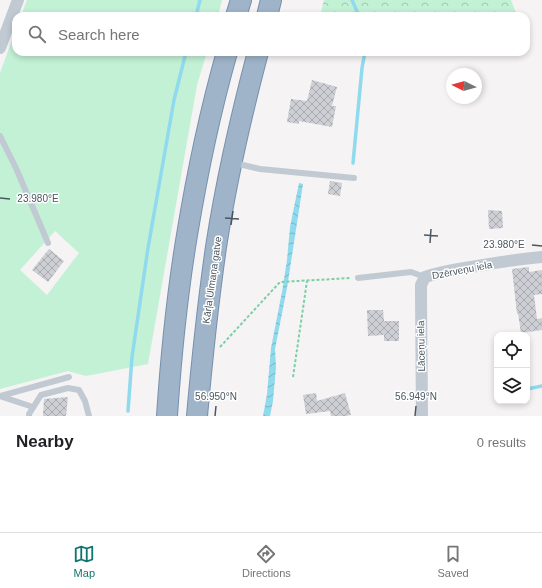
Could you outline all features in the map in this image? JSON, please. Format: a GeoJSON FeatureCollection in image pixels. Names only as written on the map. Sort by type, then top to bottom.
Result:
{"type":"FeatureCollection","features":[{"type":"Feature","properties":{"kind":"highway"},"geometry":{"type":"LineString","coordinates":[[237,12],[240,0]]}},
{"type":"Feature","properties":{"kind":"highway"},"geometry":{"type":"LineString","coordinates":[[268,12],[271,0]]}},
{"type":"Feature","properties":{"kind":"highway"},"geometry":{"type":"LineString","coordinates":[[166,416],[173,339],[187,236],[202,155],[226,56]]}},
{"type":"Feature","properties":{"kind":"highway","name":"Kārļa Ulmaņa gatve"},"geometry":{"type":"LineString","coordinates":[[197,416],[202,351],[216,246],[231,162],[257,56]]}},
{"type":"Feature","properties":{"kind":"street"},"geometry":{"type":"LineString","coordinates":[[14,12],[18,0]]}},
{"type":"Feature","properties":{"kind":"street"},"geometry":{"type":"LineString","coordinates":[[0,48],[12,16]]}},
{"type":"Feature","properties":{"kind":"street","name":"Dzērveņu iela"},"geometry":{"type":"LineString","coordinates":[[425,277],[449,270],[542,256]]}},
{"type":"Feature","properties":{"kind":"street","name":"Lāceņu iela"},"geometry":{"type":"LineString","coordinates":[[422,416],[420,298],[421,285],[425,277]]}},
{"type":"Feature","properties":{"kind":"lane"},"geometry":{"type":"LineString","coordinates":[[0,136],[16,168],[48,243]]}},
{"type":"Feature","properties":{"kind":"lane"},"geometry":{"type":"LineString","coordinates":[[231,162],[260,169],[354,178]]}},
{"type":"Feature","properties":{"kind":"lane","name":"Dzērveņu iela"},"geometry":{"type":"LineString","coordinates":[[358,278],[411,272],[425,277]]}},
{"type":"Feature","properties":{"kind":"lane"},"geometry":{"type":"LineString","coordinates":[[0,396],[69,377]]}},
{"type":"Feature","properties":{"kind":"lane"},"geometry":{"type":"LineString","coordinates":[[29,416],[41,395],[68,388],[79,390],[85,401],[89,416]]}},
{"type":"Feature","properties":{"kind":"lane"},"geometry":{"type":"LineString","coordinates":[[0,396],[33,407]]}},
{"type":"Feature","properties":{"kind":"path"},"geometry":{"type":"LineString","coordinates":[[220,347],[280,282],[358,278]]}},
{"type":"Feature","properties":{"kind":"path"},"geometry":{"type":"LineString","coordinates":[[293,377],[307,281]]}},
{"type":"Feature","properties":{"kind":"green space"},"geometry":{"type":"Polygon","coordinates":[[[27,0],[222,0],[219,12],[22,12],[27,0]]]}},
{"type":"Feature","properties":{"kind":"green space"},"geometry":{"type":"Polygon","coordinates":[[[324,0],[511,0],[516,12],[321,12],[324,0]]]}},
{"type":"Feature","properties":{"kind":"green space"},"geometry":{"type":"Polygon","coordinates":[[[12,40],[12,56],[206,56],[197,85],[148,364],[86,376],[68,371],[0,389],[0,73],[12,40]],[[55,231],[20,270],[47,295],[79,253],[55,231]]]}},
{"type":"Feature","properties":{"kind":"water"},"geometry":{"type":"Polygon","coordinates":[[[299,183],[303,184],[287,288],[275,349],[276,367],[273,401],[270,416],[263,416],[267,394],[271,348],[282,292],[290,227],[299,183]]]}},
{"type":"Feature","properties":{"kind":"building"},"geometry":{"type":"Polygon","coordinates":[[[312,80],[337,87],[332,106],[336,106],[332,127],[299,121],[299,124],[287,122],[291,99],[307,101],[312,80]]]}},
{"type":"Feature","properties":{"kind":"building"},"geometry":{"type":"Polygon","coordinates":[[[330,181],[342,183],[340,196],[328,194],[330,181]]]}},
{"type":"Feature","properties":{"kind":"building"},"geometry":{"type":"Polygon","coordinates":[[[488,210],[502,211],[503,228],[489,229],[488,210]]]}},
{"type":"Feature","properties":{"kind":"building"},"geometry":{"type":"Polygon","coordinates":[[[49,249],[64,261],[48,282],[32,270],[49,249]]]}},
{"type":"Feature","properties":{"kind":"building"},"geometry":{"type":"Polygon","coordinates":[[[529,267],[529,272],[542,270],[542,294],[534,295],[537,319],[542,318],[542,330],[521,332],[518,313],[517,314],[512,269],[529,267]]]}},
{"type":"Feature","properties":{"kind":"building"},"geometry":{"type":"Polygon","coordinates":[[[367,310],[383,310],[384,321],[399,321],[399,341],[384,341],[384,335],[368,336],[367,310]]]}},
{"type":"Feature","properties":{"kind":"building"},"geometry":{"type":"Polygon","coordinates":[[[316,393],[317,401],[345,393],[351,415],[331,416],[330,411],[306,414],[303,395],[316,393]]]}},
{"type":"Feature","properties":{"kind":"building"},"geometry":{"type":"Polygon","coordinates":[[[68,397],[66,416],[43,416],[44,399],[68,397]]]}},
{"type":"Feature","properties":{"kind":"waterway"},"geometry":{"type":"LineString","coordinates":[[197,12],[200,0]]}},
{"type":"Feature","properties":{"kind":"waterway"},"geometry":{"type":"LineString","coordinates":[[352,0],[357,12]]}},
{"type":"Feature","properties":{"kind":"waterway"},"geometry":{"type":"LineString","coordinates":[[128,411],[132,357],[148,248],[174,100],[185,56]]}},
{"type":"Feature","properties":{"kind":"waterway"},"geometry":{"type":"LineString","coordinates":[[353,163],[364,56]]}},
{"type":"Feature","properties":{"kind":"waterway"},"geometry":{"type":"LineString","coordinates":[[530,388],[542,386]]}}]}
